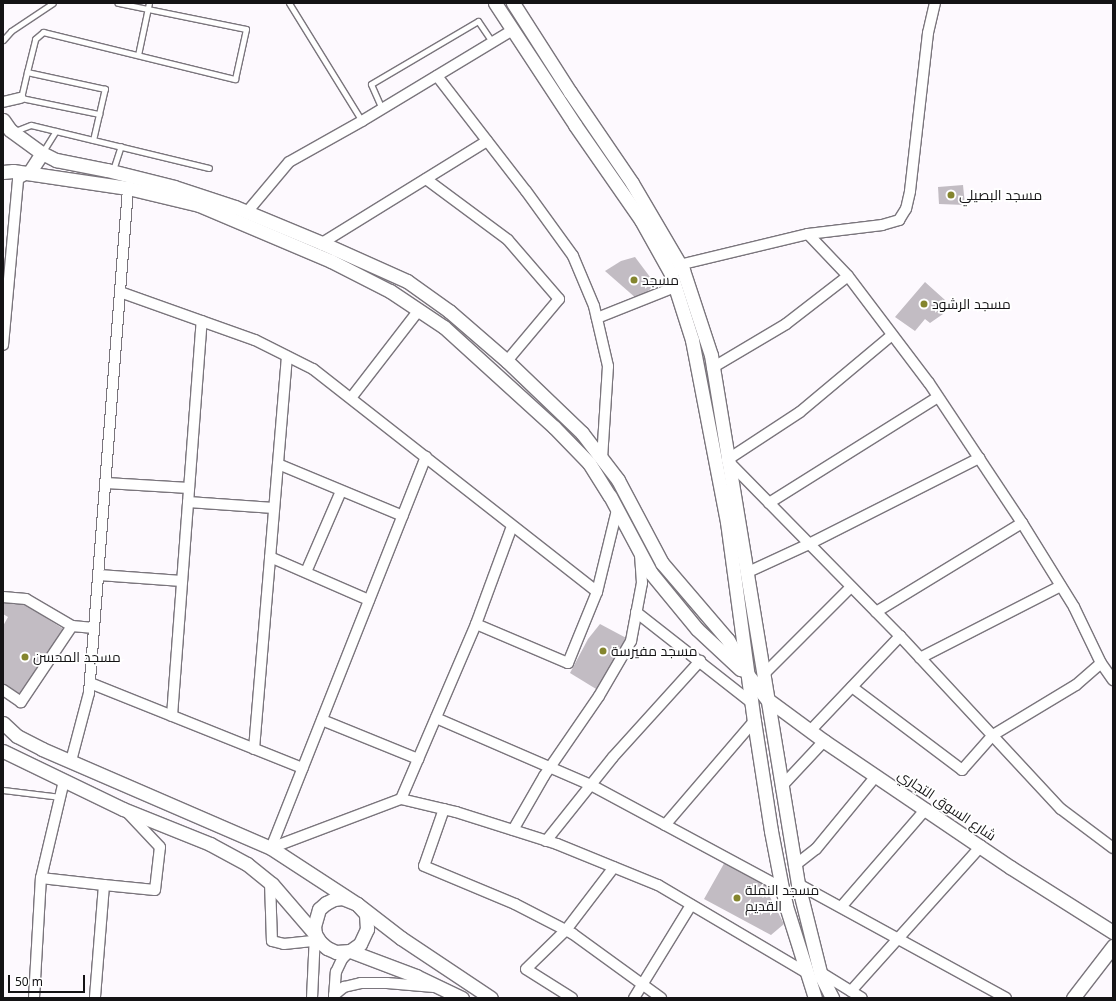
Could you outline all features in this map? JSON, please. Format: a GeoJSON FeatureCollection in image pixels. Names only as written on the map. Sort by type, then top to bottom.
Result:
{"type":"FeatureCollection","features":[{"type":"Feature","properties":{"kind":"street"},"geometry":{"type":"LineString","coordinates":[[495,3],[575,126],[641,220],[671,274],[692,340],[706,405],[727,522],[754,721],[771,831],[786,906],[814,972],[832,998]]}},
{"type":"Feature","properties":{"kind":"street"},"geometry":{"type":"LineString","coordinates":[[513,3],[570,92],[632,183],[679,265],[710,355],[764,676],[794,866],[814,972],[815,998]]}},
{"type":"Feature","properties":{"kind":"street"},"geometry":{"type":"LineString","coordinates":[[679,265],[808,234],[882,225],[899,220],[906,209],[910,191],[928,33],[935,3]]}},
{"type":"Feature","properties":{"kind":"street"},"geometry":{"type":"LineString","coordinates":[[244,217],[289,162],[362,121],[513,30]]}},
{"type":"Feature","properties":{"kind":"street"},"geometry":{"type":"LineString","coordinates":[[437,76],[526,191],[573,256],[594,306],[608,366],[602,458]]}},
{"type":"Feature","properties":{"kind":"street"},"geometry":{"type":"LineString","coordinates":[[3,102],[21,98]]}},
{"type":"Feature","properties":{"kind":"street"},"geometry":{"type":"LineString","coordinates":[[3,120],[13,132],[42,153],[56,160],[113,171],[130,182]]}},
{"type":"Feature","properties":{"kind":"street"},"geometry":{"type":"LineString","coordinates":[[322,243],[487,141]]}},
{"type":"Feature","properties":{"kind":"street"},"geometry":{"type":"LineString","coordinates":[[3,345],[18,179],[29,173],[42,153]]}},
{"type":"Feature","properties":{"kind":"street"},"geometry":{"type":"LineString","coordinates":[[3,172],[130,182],[322,243],[407,281],[449,311],[507,362],[582,432],[618,480],[662,562],[728,640],[748,675],[767,699]]}},
{"type":"Feature","properties":{"kind":"street"},"geometry":{"type":"LineString","coordinates":[[426,179],[508,240],[559,299],[507,362]]}},
{"type":"Feature","properties":{"kind":"street"},"geometry":{"type":"LineString","coordinates":[[71,761],[90,693],[120,292],[130,182]]}},
{"type":"Feature","properties":{"kind":"street"},"geometry":{"type":"LineString","coordinates":[[244,217],[390,290],[444,327],[554,427],[589,463],[617,510],[651,573],[698,629],[748,675],[764,676],[851,587]]}},
{"type":"Feature","properties":{"kind":"street"},"geometry":{"type":"LineString","coordinates":[[808,234],[848,276],[938,397],[1022,523],[1074,607],[1101,663],[1113,680]]}},
{"type":"Feature","properties":{"kind":"street"},"geometry":{"type":"LineString","coordinates":[[712,368],[786,324],[848,276]]}},
{"type":"Feature","properties":{"kind":"street"},"geometry":{"type":"LineString","coordinates":[[597,318],[675,288]]}},
{"type":"Feature","properties":{"kind":"street"},"geometry":{"type":"LineString","coordinates":[[120,292],[255,340],[313,369],[597,592]]}},
{"type":"Feature","properties":{"kind":"street"},"geometry":{"type":"LineString","coordinates":[[350,398],[419,310]]}},
{"type":"Feature","properties":{"kind":"street"},"geometry":{"type":"LineString","coordinates":[[172,716],[202,321]]}},
{"type":"Feature","properties":{"kind":"street"},"geometry":{"type":"LineString","coordinates":[[727,460],[800,412],[892,335]]}},
{"type":"Feature","properties":{"kind":"street"},"geometry":{"type":"LineString","coordinates":[[254,749],[287,356]]}},
{"type":"Feature","properties":{"kind":"street"},"geometry":{"type":"LineString","coordinates":[[769,503],[938,397]]}},
{"type":"Feature","properties":{"kind":"street"},"geometry":{"type":"LineString","coordinates":[[271,848],[426,458]]}},
{"type":"Feature","properties":{"kind":"street"},"geometry":{"type":"LineString","coordinates":[[746,573],[809,544],[979,458]]}},
{"type":"Feature","properties":{"kind":"street"},"geometry":{"type":"LineString","coordinates":[[727,460],[900,636],[1061,809],[1113,848]]}},
{"type":"Feature","properties":{"kind":"street"},"geometry":{"type":"LineString","coordinates":[[278,464],[403,516]]}},
{"type":"Feature","properties":{"kind":"street"},"geometry":{"type":"LineString","coordinates":[[106,483],[190,488]]}},
{"type":"Feature","properties":{"kind":"street"},"geometry":{"type":"LineString","coordinates":[[306,572],[341,491]]}},
{"type":"Feature","properties":{"kind":"street"},"geometry":{"type":"LineString","coordinates":[[188,502],[274,508]]}},
{"type":"Feature","properties":{"kind":"street"},"geometry":{"type":"LineString","coordinates":[[476,624],[568,663],[597,592],[617,510]]}},
{"type":"Feature","properties":{"kind":"street"},"geometry":{"type":"LineString","coordinates":[[876,612],[1022,523]]}},
{"type":"Feature","properties":{"kind":"street"},"geometry":{"type":"LineString","coordinates":[[401,799],[476,624],[512,526]]}},
{"type":"Feature","properties":{"kind":"street"},"geometry":{"type":"LineString","coordinates":[[512,830],[550,768],[600,696],[631,641],[642,583],[639,552]]}},
{"type":"Feature","properties":{"kind":"street"},"geometry":{"type":"LineString","coordinates":[[270,557],[369,600]]}},
{"type":"Feature","properties":{"kind":"street"},"geometry":{"type":"LineString","coordinates":[[98,575],[182,581]]}},
{"type":"Feature","properties":{"kind":"street"},"geometry":{"type":"LineString","coordinates":[[920,658],[1061,586]]}},
{"type":"Feature","properties":{"kind":"street"},"geometry":{"type":"LineString","coordinates":[[3,597],[26,600],[72,626],[94,628]]}},
{"type":"Feature","properties":{"kind":"street"},"geometry":{"type":"LineString","coordinates":[[636,612],[752,703]]}},
{"type":"Feature","properties":{"kind":"street"},"geometry":{"type":"LineString","coordinates":[[3,690],[21,702],[72,626]]}},
{"type":"Feature","properties":{"kind":"street"},"geometry":{"type":"LineString","coordinates":[[810,731],[900,636]]}},
{"type":"Feature","properties":{"kind":"street"},"geometry":{"type":"LineString","coordinates":[[546,841],[613,757],[700,661]]}},
{"type":"Feature","properties":{"kind":"street"},"geometry":{"type":"LineString","coordinates":[[852,687],[962,770],[993,735],[1076,685],[1101,663]]}},
{"type":"Feature","properties":{"kind":"street"},"geometry":{"type":"LineString","coordinates":[[90,683],[303,768]]}},
{"type":"Feature","properties":{"kind":"street","name":"شارع السوق التجاري"},"geometry":{"type":"LineString","coordinates":[[767,699],[824,741],[1113,932]]}},
{"type":"Feature","properties":{"kind":"street"},"geometry":{"type":"LineString","coordinates":[[436,718],[591,785],[782,888]]}},
{"type":"Feature","properties":{"kind":"street"},"geometry":{"type":"LineString","coordinates":[[322,720],[418,759]]}},
{"type":"Feature","properties":{"kind":"street"},"geometry":{"type":"LineString","coordinates":[[665,825],[754,721]]}},
{"type":"Feature","properties":{"kind":"street"},"geometry":{"type":"LineString","coordinates":[[3,723],[17,736],[42,750],[71,761],[271,848],[357,904],[391,931],[491,998]]}},
{"type":"Feature","properties":{"kind":"street"},"geometry":{"type":"LineString","coordinates":[[781,787],[824,741]]}},
{"type":"Feature","properties":{"kind":"street"},"geometry":{"type":"LineString","coordinates":[[3,751],[124,809],[210,844],[248,864],[270,882],[315,938],[327,948],[336,952],[350,951],[416,976],[462,998]]}},
{"type":"Feature","properties":{"kind":"street"},"geometry":{"type":"LineString","coordinates":[[794,866],[816,848],[876,776]]}},
{"type":"Feature","properties":{"kind":"street"},"geometry":{"type":"LineString","coordinates":[[34,998],[41,878],[64,781]]}},
{"type":"Feature","properties":{"kind":"street"},"geometry":{"type":"LineString","coordinates":[[271,848],[401,799],[444,809],[546,841],[658,885],[862,998]]}},
{"type":"Feature","properties":{"kind":"street"},"geometry":{"type":"LineString","coordinates":[[41,878],[155,890],[160,847],[124,809]]}},
{"type":"Feature","properties":{"kind":"street"},"geometry":{"type":"LineString","coordinates":[[444,809],[424,866],[515,904],[566,930],[661,998]]}},
{"type":"Feature","properties":{"kind":"street"},"geometry":{"type":"LineString","coordinates":[[841,907],[926,809]]}},
{"type":"Feature","properties":{"kind":"street"},"geometry":{"type":"LineString","coordinates":[[851,991],[981,846]]}},
{"type":"Feature","properties":{"kind":"street"},"geometry":{"type":"LineString","coordinates":[[572,998],[526,969],[566,930],[614,867]]}},
{"type":"Feature","properties":{"kind":"street"},"geometry":{"type":"LineString","coordinates":[[270,882],[272,941],[284,944],[315,938]]}},
{"type":"Feature","properties":{"kind":"street"},"geometry":{"type":"LineString","coordinates":[[798,884],[1006,998]]}},
{"type":"Feature","properties":{"kind":"street"},"geometry":{"type":"LineString","coordinates":[[95,998],[104,885]]}},
{"type":"Feature","properties":{"kind":"street"},"geometry":{"type":"LineString","coordinates":[[312,998],[315,917],[319,909],[326,903],[342,898],[357,904],[366,914],[367,930],[360,944],[342,959],[336,972],[334,997]]}},
{"type":"Feature","properties":{"kind":"street"},"geometry":{"type":"LineString","coordinates":[[634,998],[691,904]]}},
{"type":"Feature","properties":{"kind":"street"},"geometry":{"type":"LineString","coordinates":[[1073,998],[1113,946]]}},
{"type":"Feature","properties":{"kind":"street"},"geometry":{"type":"LineString","coordinates":[[334,997],[344,987],[361,983],[387,983],[439,987]]}},
{"type":"Feature","properties":{"kind":"lane"},"geometry":{"type":"LineString","coordinates":[[3,40],[11,32],[53,3]]}},
{"type":"Feature","properties":{"kind":"lane"},"geometry":{"type":"LineString","coordinates":[[99,114],[21,98],[34,39],[43,32],[235,79],[246,29],[118,3]]}},
{"type":"Feature","properties":{"kind":"lane"},"geometry":{"type":"LineString","coordinates":[[138,55],[149,3]]}},
{"type":"Feature","properties":{"kind":"lane"},"geometry":{"type":"LineString","coordinates":[[289,3],[362,121]]}},
{"type":"Feature","properties":{"kind":"lane"},"geometry":{"type":"LineString","coordinates":[[382,109],[371,84],[478,21],[492,42]]}},
{"type":"Feature","properties":{"kind":"lane"},"geometry":{"type":"LineString","coordinates":[[27,72],[105,90],[92,140]]}},
{"type":"Feature","properties":{"kind":"lane"},"geometry":{"type":"LineString","coordinates":[[13,132],[31,125],[209,168]]}},
{"type":"Feature","properties":{"kind":"lane"},"geometry":{"type":"LineString","coordinates":[[42,153],[56,131]]}},
{"type":"Feature","properties":{"kind":"lane"},"geometry":{"type":"LineString","coordinates":[[113,171],[121,146]]}},
{"type":"Feature","properties":{"kind":"lane"},"geometry":{"type":"LineString","coordinates":[[3,790],[60,797]]}},
{"type":"Feature","properties":{"kind":"building","name":"مسجد البصيلي"},"geometry":{"type":"Polygon","coordinates":[[[963,185],[965,205],[939,204],[938,187],[963,185]]]}},
{"type":"Feature","properties":{"kind":"building","name":"مسجد"},"geometry":{"type":"Polygon","coordinates":[[[635,257],[656,285],[637,299],[605,271],[621,261],[635,257]]]}},
{"type":"Feature","properties":{"kind":"building","name":"مسجد الرشود"},"geometry":{"type":"Polygon","coordinates":[[[925,282],[945,300],[938,308],[943,314],[930,323],[925,319],[915,331],[895,317],[925,282]]]}},
{"type":"Feature","properties":{"kind":"building","name":"مسجد المحسن"},"geometry":{"type":"Polygon","coordinates":[[[3,601],[23,603],[65,630],[21,696],[3,684],[3,626],[8,617],[3,614],[3,601]]]}},
{"type":"Feature","properties":{"kind":"building","name":"مسجد مفيرسة"},"geometry":{"type":"Polygon","coordinates":[[[600,624],[630,640],[601,692],[570,673],[588,639],[600,624]]]}},
{"type":"Feature","properties":{"kind":"building","name":"مسجد النملة القديم"},"geometry":{"type":"Polygon","coordinates":[[[726,860],[773,886],[770,897],[784,924],[771,935],[704,899],[726,860]]]}},
{"type":"Feature","properties":{"kind":"place","name":"مسجد البصيلي"},"geometry":{"type":"Point","coordinates":[951,195]}},
{"type":"Feature","properties":{"kind":"place","name":"مسجد"},"geometry":{"type":"Point","coordinates":[634,280]}},
{"type":"Feature","properties":{"kind":"place","name":"مسجد الرشود"},"geometry":{"type":"Point","coordinates":[924,304]}},
{"type":"Feature","properties":{"kind":"place","name":"مسجد مفيرسة"},"geometry":{"type":"Point","coordinates":[603,651]}},
{"type":"Feature","properties":{"kind":"place","name":"مسجد المحسن"},"geometry":{"type":"Point","coordinates":[25,657]}},
{"type":"Feature","properties":{"kind":"place","name":"مسجد النملة القديم"},"geometry":{"type":"Point","coordinates":[737,898]}}]}
